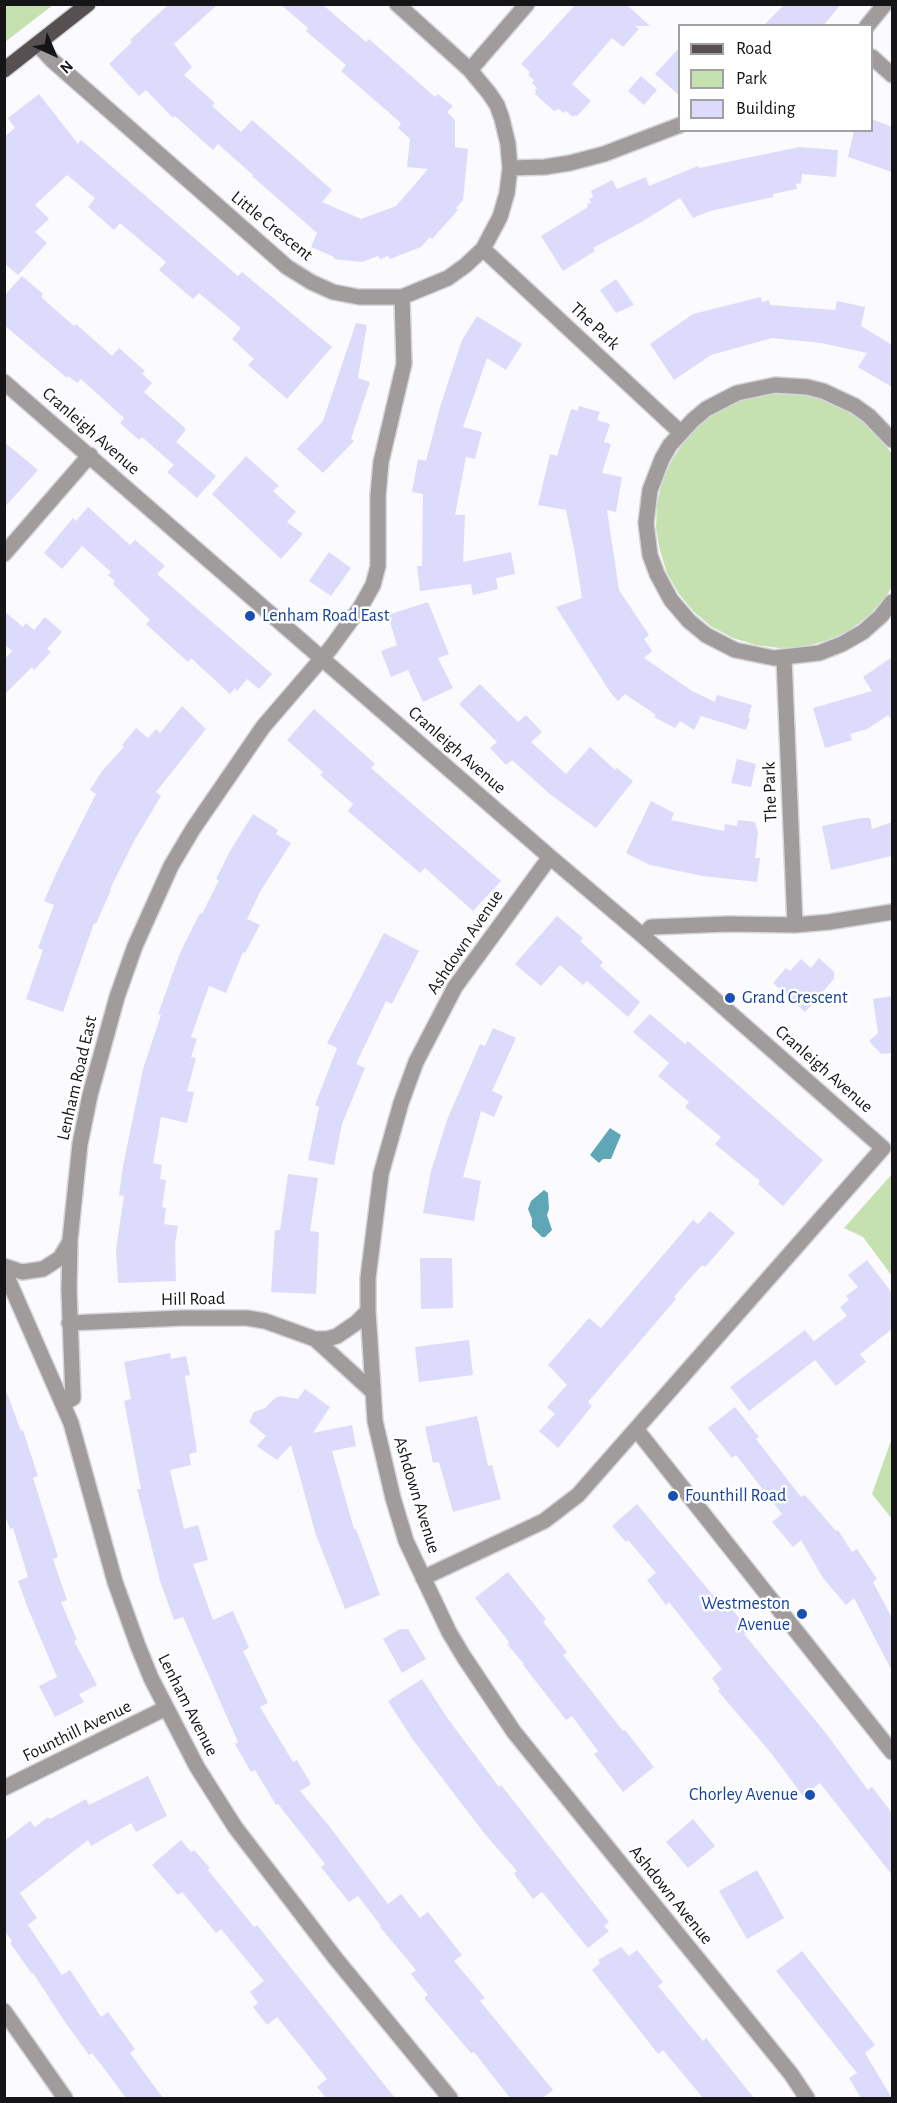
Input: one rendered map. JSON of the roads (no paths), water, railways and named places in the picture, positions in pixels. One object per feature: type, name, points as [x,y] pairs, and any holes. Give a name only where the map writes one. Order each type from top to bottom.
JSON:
[{"type":"main road","points":[[4,70],[88,4]]},
{"type":"street","name":"Little Crescent","points":[[38,45],[61,69],[287,267],[333,292],[359,297],[402,297],[448,278],[483,249],[500,217],[507,193],[510,168],[508,144],[496,105],[470,70],[397,4]]},
{"type":"street","points":[[470,70],[527,4]]},
{"type":"street","points":[[869,24],[885,4]]},
{"type":"street","points":[[873,58],[892,75]]},
{"type":"street","points":[[510,168],[545,167],[570,163],[604,154],[678,127]]},
{"type":"street","name":"The Park","points":[[483,249],[680,432]]},
{"type":"street","name":"Lenham Road East","points":[[63,1404],[73,1398],[69,1323],[70,1240],[80,1144],[90,1095],[117,997],[135,946],[171,866],[193,829],[263,727],[330,649],[360,608],[373,585],[378,566],[377,516],[381,462],[404,364],[402,297]]},
{"type":"street","name":"Cranleigh Avenue","points":[[4,382],[643,936],[883,1148],[636,1429]]},
{"type":"street","points":[[892,440],[870,416],[823,391],[789,385],[754,388],[737,393],[706,409],[680,432],[662,459],[650,490],[646,523],[647,539],[657,574],[681,613],[720,643],[751,654],[784,658],[819,653],[842,644],[871,626],[892,602]]},
{"type":"street","points":[[4,554],[90,455]]},
{"type":"street","name":"The Park","points":[[784,658],[795,925]]},
{"type":"street","name":"Ashdown Avenue","points":[[550,857],[455,987],[412,1072],[390,1138],[381,1174],[372,1244],[368,1311],[375,1421],[393,1498],[406,1541],[449,1632],[464,1657],[514,1732],[791,2074],[807,2098]]},
{"type":"street","points":[[643,936],[651,927],[728,924],[795,925],[892,912]]},
{"type":"street","points":[[4,1268],[22,1272],[43,1269],[60,1258],[70,1240]]},
{"type":"street","name":"Lenham Avenue","points":[[4,1268],[78,1444],[115,1582],[138,1646],[151,1678],[197,1767],[235,1827],[336,1959],[450,2098]]},
{"type":"street","points":[[315,1339],[337,1336],[356,1323],[368,1311]]},
{"type":"street","name":"Hill Road","points":[[69,1323],[172,1318],[248,1318],[281,1326],[315,1339],[372,1391]]},
{"type":"street","points":[[423,1578],[522,1532],[563,1508],[590,1482],[636,1429],[892,1752]]},
{"type":"street","name":"Founthill Avenue","points":[[4,1788],[166,1708]]},
{"type":"street","points":[[4,2011],[65,2098]]},
{"type":"water","points":[[610,1128],[621,1135],[611,1159],[603,1159],[599,1163],[590,1155]]},
{"type":"water","points":[[544,1190],[548,1193],[547,1215],[552,1230],[542,1237],[532,1227],[528,1209],[531,1201]]},
{"type":"place","name":"Lenham Road East","points":[[250,616]]},
{"type":"place","name":"Grand Crescent","points":[[730,998]]},
{"type":"place","name":"Founthill Road","points":[[673,1496]]},
{"type":"place","name":"Westmeston Avenue","points":[[802,1614]]},
{"type":"place","name":"Chorley Avenue","points":[[810,1795]]}]
